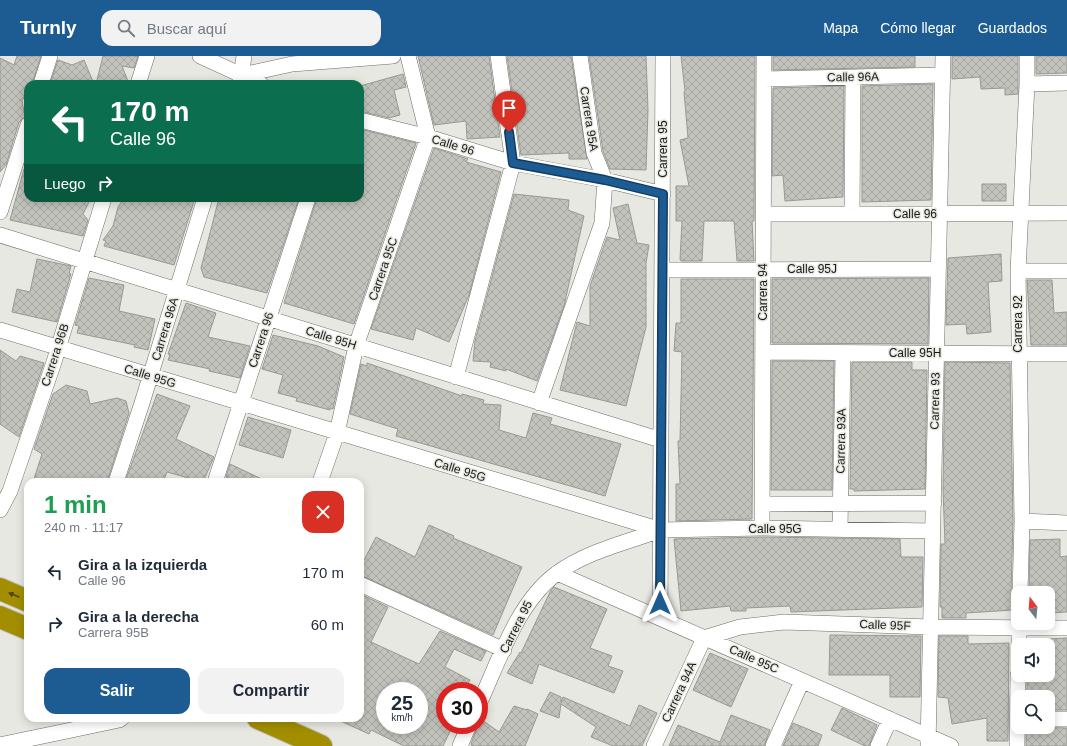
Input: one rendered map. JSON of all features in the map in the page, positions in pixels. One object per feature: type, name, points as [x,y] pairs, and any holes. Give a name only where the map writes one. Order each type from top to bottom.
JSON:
[{"type":"highway","points":[[0,589],[24,599]]},
{"type":"highway","points":[[0,617],[24,627]]},
{"type":"highway","points":[[267,722],[321,746]]},
{"type":"street","points":[[42,80],[50,56]]},
{"type":"street","points":[[139,80],[147,56]]},
{"type":"street","points":[[200,56],[241,80],[292,64],[393,56]]},
{"type":"street","points":[[241,80],[244,56]]},
{"type":"street","points":[[408,56],[428,137]]},
{"type":"street","points":[[456,377],[513,163],[498,56]]},
{"type":"street","name":"Carrera 95A","points":[[580,56],[594,153],[605,180]]},
{"type":"street","name":"Carrera 95","points":[[660,618],[663,56]]},
{"type":"street","name":"Carrera 94","points":[[762,528],[764,56]]},
{"type":"street","name":"Carrera 93","points":[[928,741],[943,56]]},
{"type":"street","name":"Carrera 92","points":[[1020,586],[1022,521],[1018,354],[1018,271],[1027,84],[1026,56]]},
{"type":"street","name":"Calle 96A","points":[[764,79],[942,76]]},
{"type":"street","points":[[852,214],[854,77]]},
{"type":"street","points":[[1027,84],[1067,83]]},
{"type":"street","name":"Calle 96","points":[[364,121],[428,137],[513,163],[605,180],[663,194]]},
{"type":"street","points":[[0,212],[24,137]]},
{"type":"street","name":"Carrera 95C","points":[[321,478],[337,433],[356,346],[428,137]]},
{"type":"street","points":[[540,403],[602,223],[605,180]]},
{"type":"street","name":"Carrera 96B","points":[[0,510],[10,491],[58,347],[103,202]]},
{"type":"street","name":"Carrera 96A","points":[[117,478],[151,376],[204,202]]},
{"type":"street","name":"Carrera 96","points":[[216,478],[307,202]]},
{"type":"street","name":"Calle 96","points":[[763,214],[1067,213]]},
{"type":"street","name":"Calle 95H","points":[[0,235],[661,440]]},
{"type":"street","name":"Calle 95J","points":[[662,270],[938,269]]},
{"type":"street","points":[[1018,271],[1067,271]]},
{"type":"street","name":"Calle 95G","points":[[0,330],[661,530],[762,528],[932,531]]},
{"type":"street","name":"Calle 95H","points":[[763,352],[1067,354]]},
{"type":"street","name":"Carrera 93A","points":[[840,529],[843,353]]},
{"type":"street","points":[[762,504],[934,503]]},
{"type":"street","points":[[1022,521],[1067,523]]},
{"type":"street","name":"Carrera 95","points":[[488,685],[516,624],[533,596],[556,573],[595,553],[661,530]]},
{"type":"street","name":"Calle 95C","points":[[556,573],[890,719],[928,741],[951,746]]},
{"type":"street","points":[[364,586],[504,650]]},
{"type":"street","name":"Calle 95F","points":[[704,638],[740,627],[784,622],[930,627],[1011,625]]},
{"type":"street","name":"Calle 95F","points":[[1055,627],[1067,628]]},
{"type":"street","name":"Carrera 94A","points":[[654,746],[704,638]]},
{"type":"street","points":[[773,746],[802,681]]},
{"type":"street","points":[[878,746],[890,719]]},
{"type":"street","points":[[1055,719],[1067,719]]},
{"type":"street","points":[[0,745],[110,722]]},
{"type":"street","points":[[460,746],[465,734]]},
{"type":"street","points":[[1017,734],[1017,746]]},
{"type":"building","points":[[17,56],[41,56],[33,80],[24,80],[24,97],[22,101],[24,118],[19,122],[6,165],[0,172],[0,58],[14,65]]},
{"type":"building","points":[[103,56],[138,56],[134,68],[122,66],[127,80],[97,80]]},
{"type":"building","points":[[418,56],[489,56],[500,137],[467,139],[466,121],[434,125]]},
{"type":"building","points":[[507,56],[571,56],[587,159],[569,159],[569,153],[521,155]]},
{"type":"building","points":[[589,56],[646,56],[648,110],[646,170],[610,169],[603,151]]},
{"type":"building","points":[[681,56],[755,56],[754,221],[752,221],[754,261],[737,261],[734,221],[704,221],[702,261],[681,261],[680,259],[682,221],[676,221],[676,186],[689,186],[680,140],[688,138]]},
{"type":"building","points":[[773,56],[915,56],[915,67],[773,70]]},
{"type":"building","points":[[952,56],[1018,56],[1018,94],[1005,95],[1005,88],[981,89],[980,77],[952,79]]},
{"type":"building","points":[[1036,56],[1067,56],[1067,73],[1036,74]]},
{"type":"building","points":[[58,60],[72,65],[84,60],[92,80],[51,80]]},
{"type":"building","points":[[403,74],[406,87],[394,90],[400,115],[389,118],[364,112],[364,85]]},
{"type":"building","points":[[933,84],[931,200],[862,202],[862,86]]},
{"type":"building","points":[[844,86],[843,197],[785,201],[783,175],[772,176],[773,88]]},
{"type":"building","points":[[364,130],[416,143],[354,324],[284,303],[316,202],[364,202]]},
{"type":"building","points":[[434,148],[468,159],[466,162],[501,172],[469,295],[449,342],[416,328],[413,340],[371,329]]},
{"type":"building","points":[[24,169],[24,202],[89,202],[83,214],[88,220],[83,236],[10,220]]},
{"type":"building","points":[[982,184],[1006,184],[1006,201],[982,201]]},
{"type":"building","points":[[514,194],[569,200],[568,210],[584,216],[564,306],[537,381],[506,369],[506,371],[490,367],[491,362],[473,361],[475,341]]},
{"type":"building","points":[[121,202],[194,202],[174,265],[104,246],[106,241],[103,240],[113,226],[118,207]]},
{"type":"building","points":[[218,202],[298,202],[267,293],[204,277],[201,268]]},
{"type":"building","points":[[628,204],[637,243],[649,245],[646,263],[646,327],[626,406],[560,390],[577,322],[590,326],[590,286],[607,237],[620,240],[613,208]]},
{"type":"building","points":[[1001,254],[1002,281],[988,282],[991,332],[967,334],[966,324],[946,325],[948,258]]},
{"type":"building","points":[[37,259],[71,266],[69,274],[71,274],[57,322],[12,312],[17,289],[30,292]]},
{"type":"building","points":[[89,278],[124,285],[119,311],[155,319],[148,350],[134,347],[135,345],[77,333],[79,326],[75,325]]},
{"type":"building","points":[[929,278],[928,344],[772,343],[772,279]]},
{"type":"building","points":[[681,279],[754,279],[752,519],[676,521],[676,484],[680,484],[678,441],[680,441],[682,352],[674,351],[676,323],[681,323]]},
{"type":"building","points":[[1027,280],[1052,280],[1054,313],[1067,312],[1067,345],[1031,345]]},
{"type":"building","points":[[186,303],[216,313],[208,337],[250,346],[240,378],[209,371],[210,369],[168,360],[170,355],[168,354]]},
{"type":"building","points":[[273,335],[318,346],[344,357],[333,409],[330,408],[330,410],[296,401],[297,398],[278,393],[283,375],[262,369]]},
{"type":"building","points":[[0,350],[16,361],[20,356],[44,363],[19,437],[0,424]]},
{"type":"building","points":[[772,361],[834,361],[832,490],[771,490]]},
{"type":"building","points":[[852,362],[912,362],[912,370],[927,370],[925,489],[854,491],[854,489],[850,489]]},
{"type":"building","points":[[945,362],[1010,363],[1013,521],[1011,610],[966,613],[966,618],[942,618],[942,607],[940,607],[941,544],[945,544],[943,488]]},
{"type":"building","points":[[367,363],[462,396],[462,394],[484,400],[483,404],[501,405],[499,430],[526,438],[533,413],[552,418],[550,424],[621,444],[605,496],[396,436],[398,429],[350,414],[361,364],[367,366]]},
{"type":"building","points":[[66,385],[87,391],[90,404],[117,398],[126,401],[129,413],[108,478],[34,478],[42,454],[34,449],[53,394]]},
{"type":"building","points":[[157,394],[190,406],[176,439],[214,457],[205,478],[189,478],[167,472],[165,478],[126,478]]},
{"type":"building","points":[[248,417],[291,430],[283,458],[239,445]]},
{"type":"building","points":[[230,464],[260,478],[228,478],[226,477]]},
{"type":"building","points":[[429,525],[454,536],[453,538],[522,567],[493,635],[364,577],[364,560],[376,537],[415,557]]},
{"type":"building","points":[[762,537],[900,539],[901,557],[923,557],[922,607],[791,612],[790,606],[746,608],[746,611],[731,611],[730,606],[681,611],[674,539]]},
{"type":"building","points":[[1060,539],[1060,557],[1067,556],[1067,612],[1055,613],[1055,586],[1029,586],[1030,540]]},
{"type":"building","points":[[554,587],[607,609],[590,648],[612,656],[608,666],[623,671],[614,693],[539,664],[532,684],[507,673],[520,652],[521,653],[551,590]]},
{"type":"building","points":[[364,596],[388,607],[371,642],[419,664],[440,631],[486,651],[481,661],[454,649],[445,667],[470,680],[469,682],[436,682],[436,734],[449,734],[443,746],[404,746],[379,734],[428,734],[428,682],[376,682],[376,732],[371,730],[369,734],[343,722],[364,722]]},
{"type":"building","points":[[830,635],[921,636],[920,697],[890,697],[890,675],[829,675]]},
{"type":"building","points":[[939,636],[968,636],[968,644],[1009,643],[1008,741],[987,741],[987,718],[952,724],[948,698],[938,697]]},
{"type":"building","points":[[1067,638],[1067,710],[1055,710],[1055,690],[1027,690],[1027,682],[1055,682],[1055,639]]},
{"type":"building","points":[[710,653],[748,669],[731,707],[693,690]]},
{"type":"building","points":[[550,692],[561,697],[561,702],[563,697],[630,726],[639,705],[657,713],[642,746],[613,746],[591,737],[596,727],[561,704],[559,718],[540,711]]},
{"type":"building","points":[[514,706],[527,709],[538,714],[525,746],[472,746],[471,744],[475,734],[488,734],[488,724],[499,732]]},
{"type":"building","points":[[842,708],[877,725],[869,746],[865,746],[831,730]]},
{"type":"building","points":[[731,715],[770,730],[764,746],[669,746],[678,725],[720,742]]},
{"type":"building","points":[[793,723],[822,735],[818,746],[783,746]]},
{"type":"building","points":[[1055,728],[1067,728],[1067,746],[1026,746],[1026,734],[1055,734]]},
{"type":"route","points":[[509,132],[513,163],[605,180],[663,194],[660,603]]}]
